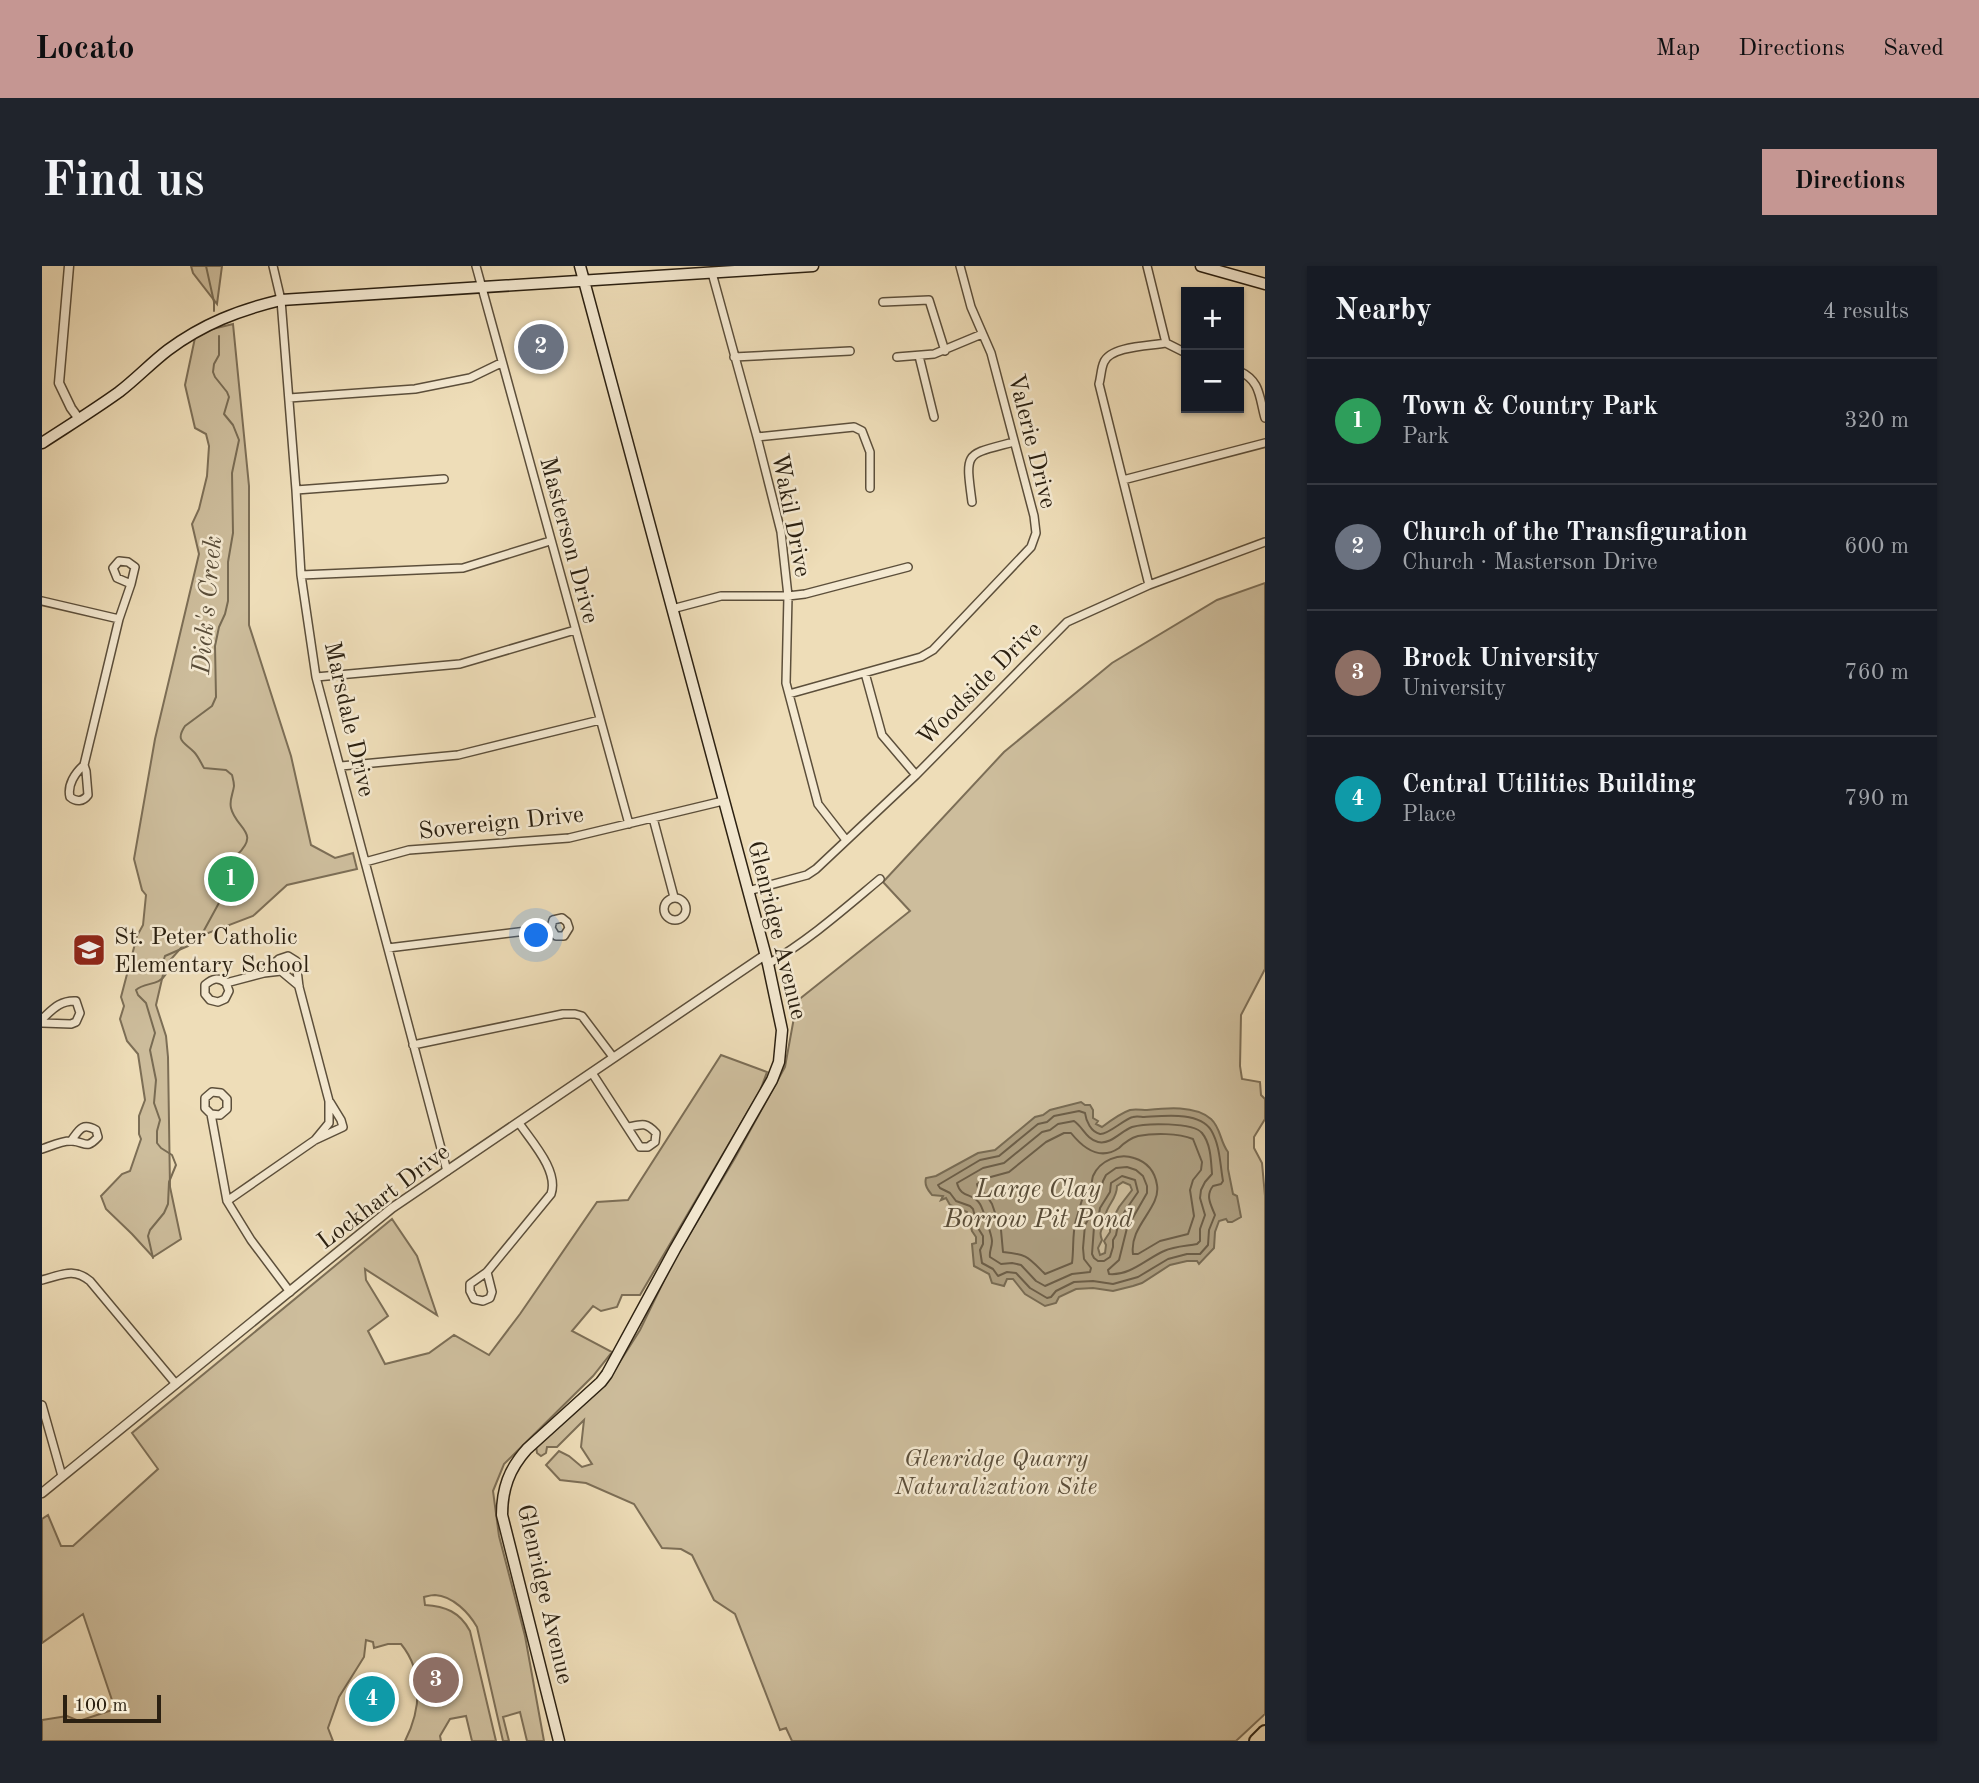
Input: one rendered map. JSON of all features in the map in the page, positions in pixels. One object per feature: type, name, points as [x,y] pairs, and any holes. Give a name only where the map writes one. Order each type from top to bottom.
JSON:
[{"type":"highway","points":[[1256,1741],[1265,1732]]},
{"type":"main road","name":"Glenridge Avenue","points":[[559,1741],[502,1515],[508,1476],[516,1461],[607,1374],[674,1249],[772,1080],[779,1062],[782,1030],[748,891],[580,266]]},
{"type":"main road","points":[[42,443],[119,391],[192,333],[241,310],[281,300],[584,281],[669,271],[712,273],[813,266]]},
{"type":"main road","points":[[1201,266],[1265,284]]},
{"type":"street","points":[[69,266],[58,383],[79,419]]},
{"type":"street","name":"Marsdale Drive","points":[[273,266],[281,300],[301,575],[316,677],[447,1171]]},
{"type":"street","name":"Masterson Drive","points":[[476,266],[629,824]]},
{"type":"street","name":"Valerie Drive","points":[[789,694],[921,657],[933,650],[1031,547],[1036,533],[1034,516],[991,353],[971,307],[960,266]]},
{"type":"street","points":[[1147,266],[1166,343]]},
{"type":"street","name":"Wakil Drive","points":[[712,273],[781,532],[788,596],[786,683],[818,804],[846,840]]},
{"type":"street","points":[[883,302],[929,300],[944,351]]},
{"type":"street","points":[[897,358],[944,351],[982,334]]},
{"type":"street","points":[[1149,585],[1099,384],[1104,362],[1108,355],[1117,350],[1166,343],[1181,350]]},
{"type":"street","points":[[734,356],[850,352]]},
{"type":"street","points":[[919,356],[934,417]]},
{"type":"street","points":[[289,398],[415,389],[470,378],[501,363]]},
{"type":"street","points":[[1244,373],[1250,376],[1256,386],[1265,418]]},
{"type":"street","points":[[757,437],[854,427],[862,431],[870,452],[870,488]]},
{"type":"street","points":[[972,502],[969,459],[977,452],[1014,442]]},
{"type":"street","points":[[1124,480],[1265,443]]},
{"type":"street","points":[[296,490],[444,479]]},
{"type":"street","points":[[301,575],[464,568],[550,541]]},
{"type":"street","name":"Woodside Drive","points":[[748,891],[807,875],[816,869],[916,775],[1067,622],[1149,585],[1265,542]]},
{"type":"street","points":[[672,609],[721,596],[805,594],[908,567]]},
{"type":"street","points":[[84,765],[119,619],[131,584]]},
{"type":"street","points":[[42,601],[119,619]]},
{"type":"street","points":[[316,677],[460,664],[575,630]]},
{"type":"street","points":[[865,673],[882,735],[916,775]]},
{"type":"street","points":[[341,766],[458,755],[600,720]]},
{"type":"street","name":"Sovereign Drive","points":[[365,862],[409,850],[569,838],[723,801]]},
{"type":"street","points":[[653,818],[674,897]]},
{"type":"street","points":[[766,960],[785,954],[880,879]]},
{"type":"street","points":[[388,948],[551,928]]},
{"type":"street","points":[[264,973],[279,959],[288,956],[296,961],[299,987],[329,1101],[329,1124],[315,1140]]},
{"type":"street","name":"Lockhart Drive","points":[[42,1493],[392,1208],[613,1057],[766,960]]},
{"type":"street","points":[[226,983],[281,971],[299,987]]},
{"type":"street","points":[[69,1000],[76,1001],[80,1013],[76,1022],[71,1024],[42,1021],[58,1004],[69,1000]]},
{"type":"street","points":[[413,1045],[563,1014],[575,1014],[582,1016],[613,1057]]},
{"type":"street","points":[[592,1073],[629,1127]]},
{"type":"street","points":[[227,1201],[315,1140],[343,1127],[329,1101]]},
{"type":"street","points":[[211,1114],[227,1201],[251,1240],[290,1292]]},
{"type":"street","points":[[487,1272],[551,1194],[554,1185],[551,1172],[519,1123]]},
{"type":"street","points":[[42,1149],[71,1140]]},
{"type":"street","points":[[42,1280],[74,1272],[82,1274],[176,1384]]},
{"type":"street","points":[[42,1405],[62,1476]]},
{"type":"green space","points":[[191,266],[222,266],[217,304],[193,273]]},
{"type":"green space","points":[[233,324],[249,486],[249,625],[291,756],[311,845],[335,858],[353,853],[357,869],[287,885],[253,916],[187,941],[165,966],[156,1005],[166,1036],[170,1187],[181,1239],[153,1257],[106,1209],[101,1196],[122,1174],[130,1171],[141,1139],[139,1116],[145,1100],[138,1054],[127,1041],[120,1019],[124,1006],[121,997],[137,936],[143,925],[146,895],[142,890],[134,859],[155,739],[199,554],[192,524],[199,509],[207,476],[209,446],[206,434],[195,428],[185,385],[196,333]]},
{"type":"green space","name":"Glenridge Quarry Naturalization Site","points":[[1265,583],[1265,969],[1241,1015],[1240,1066],[1242,1079],[1260,1082],[1261,1095],[1265,1099],[1265,1119],[1254,1137],[1254,1148],[1262,1163],[1265,1196],[1265,1714],[1236,1741],[792,1741],[786,1728],[780,1730],[735,1614],[714,1600],[692,1555],[681,1549],[662,1548],[634,1504],[586,1483],[560,1480],[546,1465],[559,1451],[582,1467],[592,1464],[581,1447],[584,1420],[557,1447],[547,1447],[546,1453],[541,1456],[537,1453],[536,1446],[605,1385],[640,1330],[674,1260],[785,1067],[797,1001],[910,911],[883,882],[1004,752],[1112,663],[1217,600]]},
{"type":"green space","points":[[721,1055],[767,1072],[760,1091],[640,1295],[622,1295],[617,1307],[601,1311],[593,1306],[572,1331],[612,1352],[593,1376],[504,1464],[493,1491],[499,1536],[525,1636],[544,1741],[527,1741],[520,1712],[503,1717],[509,1741],[503,1741],[477,1627],[460,1606],[448,1598],[435,1595],[424,1597],[425,1605],[451,1611],[462,1619],[470,1631],[496,1741],[472,1741],[466,1716],[450,1719],[440,1736],[441,1741],[405,1741],[417,1704],[414,1667],[401,1644],[374,1648],[373,1642],[366,1640],[364,1657],[339,1697],[328,1728],[333,1741],[42,1741],[42,1720],[67,1716],[79,1721],[115,1709],[83,1614],[42,1643],[42,1519],[48,1515],[61,1546],[73,1546],[158,1469],[132,1433],[392,1219],[417,1256],[437,1315],[365,1269],[366,1280],[388,1316],[368,1331],[385,1364],[429,1353],[454,1335],[489,1355],[597,1202],[628,1200]]},
{"type":"water","name":"Large Clay Borrow Pit Pond","points":[[1081,1102],[1090,1105],[1093,1118],[1098,1121],[1096,1124],[1102,1127],[1132,1110],[1180,1108],[1197,1111],[1211,1119],[1228,1152],[1233,1194],[1237,1196],[1241,1217],[1232,1222],[1226,1219],[1219,1221],[1214,1248],[1199,1264],[1197,1261],[1187,1261],[1170,1265],[1133,1286],[1113,1291],[1076,1289],[1059,1297],[1056,1303],[1045,1306],[1025,1294],[1013,1279],[1007,1279],[1004,1286],[992,1283],[989,1274],[974,1266],[972,1244],[976,1243],[976,1237],[967,1212],[950,1205],[946,1198],[941,1200],[943,1196],[932,1195],[926,1185],[926,1178],[936,1176],[978,1153],[995,1150],[1035,1117]],"holes":[[[1123,1182],[1130,1185],[1132,1190],[1110,1224],[1110,1232],[1104,1241],[1105,1253],[1100,1255],[1098,1248],[1107,1209],[1116,1194],[1117,1186]]]},
{"type":"waterway","points":[[206,266],[214,311]]},
{"type":"waterway","name":"Dick's Creek","points":[[153,1258],[148,1236],[168,1204],[169,1182],[176,1165],[172,1155],[157,1143],[160,1120],[154,1103],[156,1080],[150,1050],[155,1033],[146,1003],[136,990],[163,978],[166,974],[162,965],[165,956],[188,946],[202,934],[220,901],[247,873],[247,868],[237,859],[247,836],[231,808],[234,786],[232,775],[226,770],[204,768],[181,738],[185,726],[212,706],[216,697],[215,646],[228,601],[228,562],[233,533],[232,473],[239,440],[233,425],[224,414],[229,397],[213,372],[219,355],[219,336]]},
{"type":"place","name":"Church of the Transfiguration","points":[[541,347]]},
{"type":"place","name":"Town & Country Park","points":[[231,879]]},
{"type":"place","name":"St. Peter Catholic Elementary School","points":[[89,950]]},
{"type":"place","name":"Brock University","points":[[436,1680]]},
{"type":"place","name":"Central Utilities Building","points":[[372,1699]]}]
